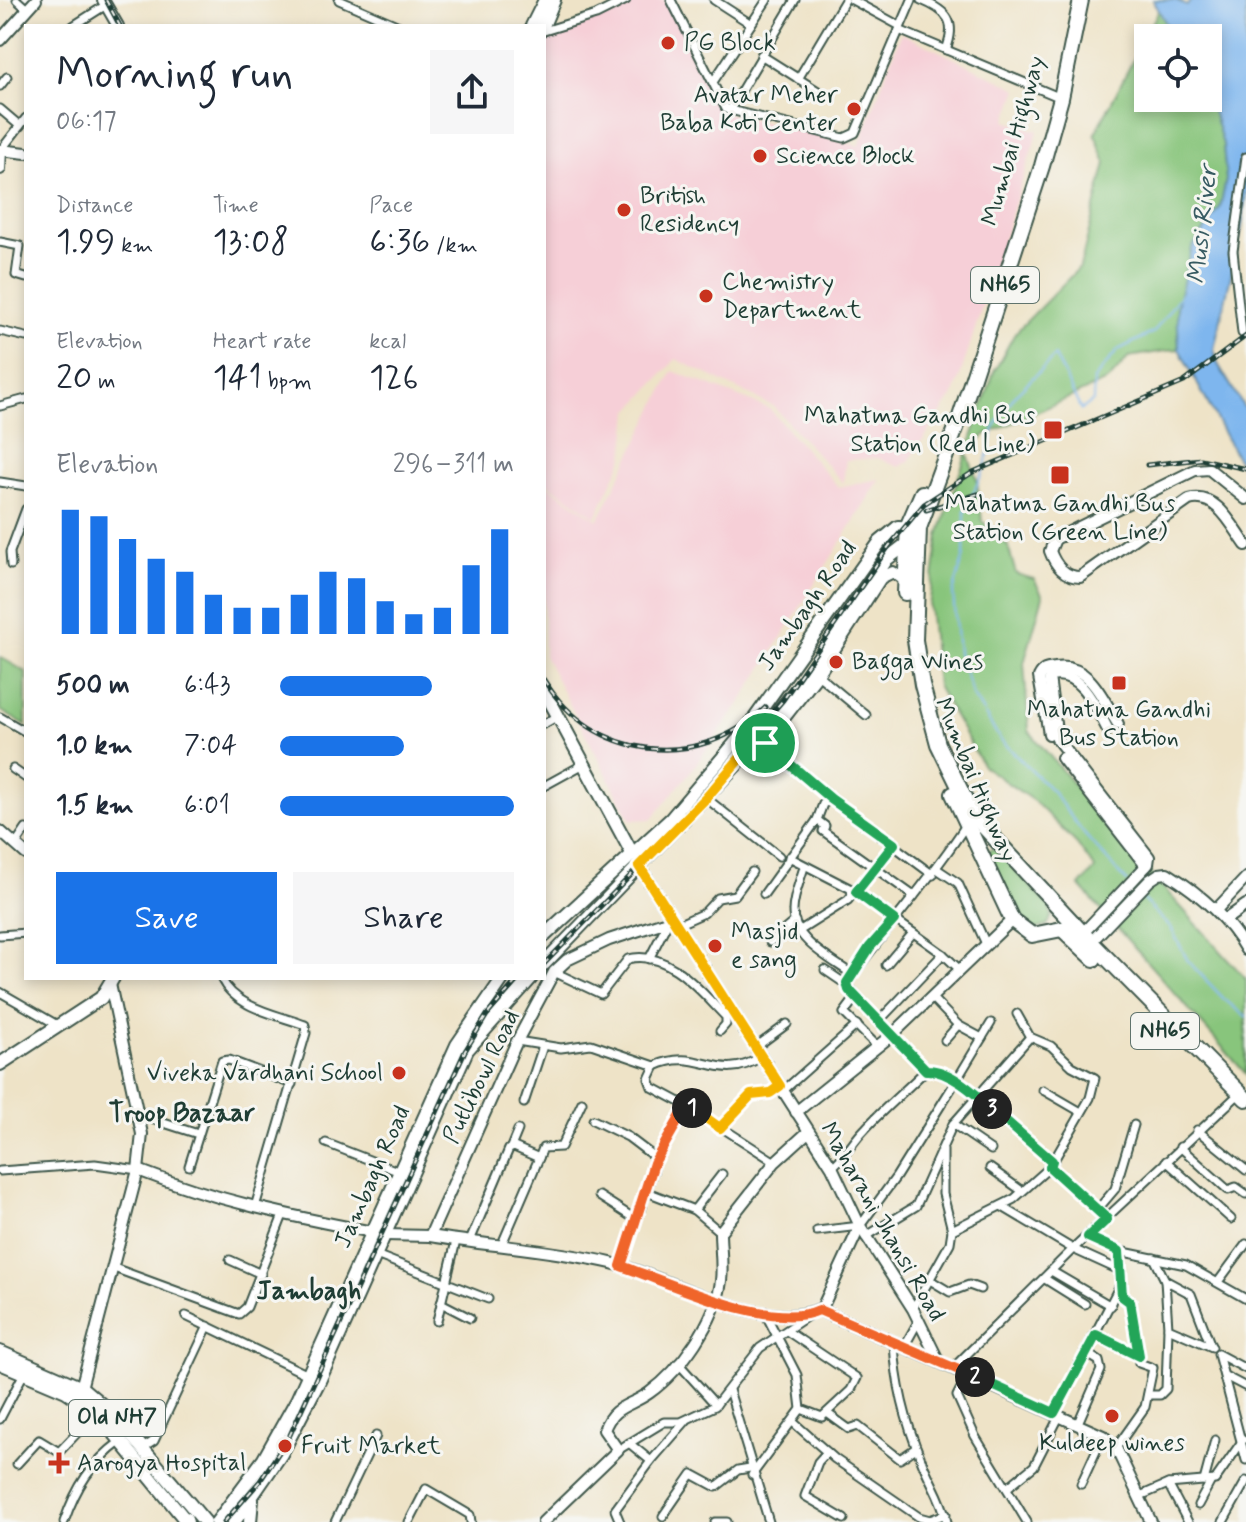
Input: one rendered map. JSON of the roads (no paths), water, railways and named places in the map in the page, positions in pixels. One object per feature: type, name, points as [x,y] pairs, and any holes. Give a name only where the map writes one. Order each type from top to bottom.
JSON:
[{"type":"highway","name":"Mumbai Highway","points":[[1057,97],[1072,0]]},
{"type":"highway","name":"Mumbai Highway","points":[[1081,0],[1057,97],[913,533],[905,581],[908,654],[913,688],[936,759],[972,819],[1064,911],[1092,932],[1240,1097],[1246,1111]]},
{"type":"highway","name":"Mumbai Highway","points":[[913,533],[913,613],[922,685],[938,744],[972,819],[980,856],[1012,920]]},
{"type":"highway","points":[[1012,920],[1032,935],[1062,929],[1064,911]]},
{"type":"highway","name":"Mumbai Highway","points":[[1062,929],[1240,1097]]},
{"type":"main road","points":[[533,24],[545,0]]},
{"type":"main road","points":[[545,24],[554,0]]},
{"type":"main road","name":"Jambagh Road","points":[[636,860],[748,728],[880,542],[893,529],[913,533]]},
{"type":"main road","name":"Jambagh Road","points":[[546,934],[706,798],[761,740],[887,559],[913,533]]},
{"type":"main road","points":[[546,694],[636,860],[547,967]]},
{"type":"main road","points":[[561,921],[573,919],[583,923]]},
{"type":"main road","name":"Jambagh Road","points":[[217,1522],[252,1490],[379,1233],[400,1172],[472,1031],[502,980]]},
{"type":"main road","points":[[234,1522],[295,1428],[376,1255],[379,1233],[452,1082],[472,1031],[529,980]]},
{"type":"main road","points":[[0,1064],[101,998],[111,981]]},
{"type":"main road","name":"Old NH7","points":[[0,1352],[80,1393],[115,1416],[205,1522]]},
{"type":"main road","name":"Old NH7","points":[[0,1363],[80,1393],[123,1440],[186,1521]]},
{"type":"main road","points":[[250,1522],[252,1490]]},
{"type":"street","points":[[17,0],[27,9]]},
{"type":"street","points":[[0,40],[22,23],[27,9],[36,0]]},
{"type":"street","points":[[339,0],[394,24]]},
{"type":"street","points":[[546,28],[596,15],[626,0]]},
{"type":"street","points":[[671,0],[729,111],[851,138],[912,0]]},
{"type":"street","points":[[714,0],[751,24]]},
{"type":"street","points":[[713,82],[767,0]]},
{"type":"street","points":[[729,111],[795,0]]},
{"type":"street","points":[[798,79],[845,0]]},
{"type":"street","points":[[852,0],[946,50],[1057,97]]},
{"type":"street","points":[[921,0],[936,3],[950,19],[952,35],[946,50]]},
{"type":"street","points":[[76,24],[104,3],[117,24]]},
{"type":"street","points":[[761,55],[821,93]]},
{"type":"street","points":[[0,86],[7,77]]},
{"type":"street","points":[[0,109],[20,126]]},
{"type":"street","points":[[0,169],[1,150],[24,121]]},
{"type":"street","points":[[1,150],[24,153]]},
{"type":"street","points":[[1242,333],[1233,251],[1246,157]]},
{"type":"street","points":[[0,242],[20,246],[16,275],[24,277]]},
{"type":"street","points":[[0,331],[24,337]]},
{"type":"street","points":[[0,406],[24,400]]},
{"type":"street","points":[[1246,499],[1209,469],[1195,470],[1055,539],[1050,551],[1054,562],[1066,573],[1080,577],[1189,500],[1198,498],[1216,505],[1246,545]]},
{"type":"street","points":[[0,482],[24,486]]},
{"type":"street","points":[[11,565],[10,552],[24,514]]},
{"type":"street","points":[[905,581],[893,572],[881,578],[818,675],[761,740],[831,799],[935,872],[958,883],[986,944]]},
{"type":"street","points":[[1118,724],[1085,674],[1067,666],[1040,673],[1042,710],[1052,741],[1143,870]]},
{"type":"street","points":[[1092,932],[1143,870],[1149,857],[1057,739],[1049,677],[1064,674],[1075,679],[1108,730]]},
{"type":"street","points":[[818,675],[866,715]]},
{"type":"street","points":[[546,723],[558,716]]},
{"type":"street","points":[[0,717],[24,731]]},
{"type":"street","points":[[546,785],[585,763]]},
{"type":"street","points":[[13,769],[24,777]]},
{"type":"street","points":[[706,798],[779,856]]},
{"type":"street","points":[[764,894],[817,820],[823,804],[831,799]]},
{"type":"street","points":[[847,985],[870,947],[935,872],[972,819]]},
{"type":"street","points":[[817,820],[825,826],[823,831],[914,896]]},
{"type":"street","points":[[0,831],[24,852]]},
{"type":"street","points":[[16,845],[24,832]]},
{"type":"street","points":[[16,845],[24,838]]},
{"type":"street","points":[[799,931],[829,915],[856,892],[894,844]]},
{"type":"street","points":[[789,857],[804,867],[837,879],[943,954],[959,969]]},
{"type":"street","name":"Maharani Jhansi Road","points":[[636,860],[832,1167],[863,1232],[913,1309],[939,1362],[1103,1436],[1116,1448],[1151,1522]]},
{"type":"street","points":[[804,867],[792,912],[799,931],[853,975]]},
{"type":"street","points":[[649,959],[673,921],[704,913],[718,898],[735,895],[752,872]]},
{"type":"street","points":[[1092,932],[1150,880],[1167,873],[1216,910],[1246,950]]},
{"type":"street","points":[[1216,910],[1246,878]]},
{"type":"street","points":[[1225,920],[1246,905]]},
{"type":"street","points":[[796,1112],[893,1034],[1012,920]]},
{"type":"street","name":"Putlibowl Road","points":[[547,967],[673,921]]},
{"type":"street","points":[[770,942],[795,921]]},
{"type":"street","points":[[0,935],[24,933]]},
{"type":"street","points":[[886,965],[913,933]]},
{"type":"street","points":[[880,1020],[943,954]]},
{"type":"street","points":[[547,967],[601,994],[628,959],[649,959],[688,976],[707,1001],[726,1017],[726,1024],[720,1031]]},
{"type":"street","points":[[825,970],[847,985],[926,1070],[936,1071],[976,1094],[1107,1219]]},
{"type":"street","points":[[222,980],[228,993],[305,1025],[306,1033],[292,1084],[255,1207]]},
{"type":"street","name":"Putlibowl Road","points":[[430,1236],[542,980]]},
{"type":"street","points":[[80,1393],[138,1170],[142,1134],[111,981]]},
{"type":"street","points":[[0,992],[59,1026]]},
{"type":"street","points":[[856,997],[844,1011],[878,1047]]},
{"type":"street","points":[[931,997],[958,1025],[982,1038]]},
{"type":"street","points":[[952,1230],[1001,1206],[1051,1164],[1090,1098],[1095,1078],[1072,1066],[1051,1046],[1030,1037],[1017,1014]]},
{"type":"street","points":[[543,1522],[618,1450],[664,1422],[688,1419],[716,1405],[745,1364],[775,1338],[816,1311],[991,1023]]},
{"type":"street","points":[[517,1041],[543,1046],[591,1044],[655,1066],[675,1057],[703,1062],[711,1067],[738,1069],[787,1024]]},
{"type":"street","points":[[720,1128],[751,1095],[781,1089],[857,1025]]},
{"type":"street","points":[[945,1040],[958,1025]]},
{"type":"street","points":[[817,1231],[863,1232],[911,1211],[921,1198],[953,1124],[976,1094],[1030,1037]]},
{"type":"street","points":[[524,1103],[543,1046]]},
{"type":"street","points":[[189,1166],[222,1061],[229,1060],[292,1084]]},
{"type":"street","points":[[655,1066],[650,1085],[775,1162]]},
{"type":"street","points":[[832,1167],[848,1154],[851,1144],[866,1127],[926,1070]]},
{"type":"street","points":[[1043,1090],[1081,1112]]},
{"type":"street","points":[[953,1368],[1197,1130],[1240,1097]]},
{"type":"street","points":[[502,1244],[543,1148],[561,1147],[582,1102]]},
{"type":"street","points":[[621,1266],[654,1163],[687,1105]]},
{"type":"street","points":[[139,1115],[198,1134]]},
{"type":"street","points":[[593,1120],[648,1151],[654,1163]]},
{"type":"street","points":[[953,1124],[991,1150]]},
{"type":"street","points":[[1098,1209],[1115,1189],[1134,1125]]},
{"type":"street","points":[[470,1241],[518,1130]]},
{"type":"street","points":[[1197,1130],[1246,1170]]},
{"type":"street","points":[[618,1450],[604,1430],[609,1416],[618,1407],[649,1392],[678,1363],[703,1327],[716,1299],[721,1280],[720,1232],[775,1162],[808,1132]]},
{"type":"street","points":[[326,1143],[400,1172]]},
{"type":"street","points":[[511,1147],[539,1158]]},
{"type":"street","points":[[913,1309],[950,1243],[952,1230],[943,1194],[943,1147]]},
{"type":"street","points":[[1180,1147],[1228,1190],[1236,1187],[1246,1194]]},
{"type":"street","points":[[1166,1161],[1231,1219]]},
{"type":"street","points":[[0,1171],[95,1164],[138,1170],[185,1189],[283,1215],[379,1233],[502,1244],[621,1266],[765,1313],[816,1311],[939,1362]]},
{"type":"street","points":[[990,1168],[1022,1191]]},
{"type":"street","points":[[694,1210],[722,1174]]},
{"type":"street","points":[[647,1192],[694,1210],[720,1232]]},
{"type":"street","points":[[599,1196],[635,1219]]},
{"type":"street","points":[[1001,1206],[1073,1249],[1119,1270]]},
{"type":"street","points":[[114,1268],[239,1314],[247,1307],[283,1215]]},
{"type":"street","points":[[1088,1237],[1119,1251],[1186,1265],[1246,1299]]},
{"type":"street","points":[[437,1321],[456,1241]]},
{"type":"street","points":[[1218,1282],[1246,1244]]},
{"type":"street","points":[[1116,1448],[1135,1425],[1148,1395],[1153,1368],[1139,1363],[1130,1302],[1122,1296],[1119,1251]]},
{"type":"street","points":[[376,1255],[488,1299]]},
{"type":"street","points":[[1148,1395],[1160,1395],[1166,1389],[1168,1328],[1165,1280],[1154,1258]]},
{"type":"street","points":[[230,1260],[261,1274]]},
{"type":"street","points":[[1053,1272],[1111,1306]]},
{"type":"street","points":[[1045,1279],[1085,1304]]},
{"type":"street","points":[[930,1280],[950,1292],[969,1285],[980,1289]]},
{"type":"street","points":[[1165,1280],[1191,1294],[1212,1347],[1218,1354],[1246,1369]]},
{"type":"street","points":[[1007,1488],[1034,1466],[1121,1284]]},
{"type":"street","points":[[441,1303],[470,1318]]},
{"type":"street","points":[[751,1472],[794,1423],[801,1409],[797,1375],[775,1338],[765,1313]]},
{"type":"street","points":[[186,1316],[308,1375]]},
{"type":"street","points":[[794,1423],[827,1452],[919,1517],[930,1520],[946,1518],[943,1501],[916,1448],[901,1401],[899,1345],[919,1320]]},
{"type":"street","points":[[143,1448],[154,1441],[208,1326]]},
{"type":"street","points":[[1168,1328],[1212,1347]]},
{"type":"street","points":[[787,1331],[857,1378],[827,1413],[817,1418],[801,1409]]},
{"type":"street","points":[[1096,1335],[1139,1356]]},
{"type":"street","points":[[1078,1423],[1101,1370],[1099,1361],[1086,1353]]},
{"type":"street","points":[[1218,1354],[1245,1437],[1246,1460]]},
{"type":"street","points":[[678,1363],[716,1405]]},
{"type":"street","points":[[0,1419],[24,1373]]},
{"type":"street","points":[[968,1374],[957,1396],[1027,1522]]},
{"type":"street","points":[[1225,1376],[1246,1387]]},
{"type":"street","points":[[728,1388],[751,1472],[769,1522]]},
{"type":"street","points":[[17,1464],[39,1440],[59,1452],[97,1412]]},
{"type":"street","points":[[827,1413],[849,1429],[858,1426],[900,1459],[916,1448]]},
{"type":"street","points":[[620,1522],[615,1510],[651,1461],[688,1419]]},
{"type":"street","points":[[335,1522],[376,1436]]},
{"type":"street","points":[[1081,1484],[1103,1436]]},
{"type":"street","points":[[1140,1496],[1168,1484],[1208,1481],[1222,1472],[1245,1437]]},
{"type":"street","points":[[64,1522],[74,1491],[98,1459],[123,1440]]},
{"type":"street","points":[[1198,1505],[1208,1481],[1215,1440]]},
{"type":"street","points":[[629,1443],[651,1461]]},
{"type":"street","points":[[827,1452],[818,1462],[805,1496],[844,1519]]},
{"type":"street","points":[[663,1516],[693,1473],[716,1487],[738,1470],[751,1472]]},
{"type":"street","points":[[1223,1522],[1246,1481]]},
{"type":"street","points":[[1168,1484],[1188,1522]]},
{"type":"street","points":[[409,1522],[426,1489],[470,1515],[471,1522]]},
{"type":"street","points":[[715,1522],[727,1522]]},
{"type":"water","points":[[1153,0],[1176,0],[1187,5],[1191,0],[1246,0],[1246,190],[1242,228],[1214,349],[1218,364],[1246,411],[1246,475],[1179,349],[1177,306],[1192,248],[1220,208],[1226,180],[1223,144],[1213,112],[1222,112],[1222,24],[1166,24]]},
{"type":"waterway","name":"Musi River","points":[[1127,882],[1084,834],[1052,791],[1000,739],[973,696],[958,653],[953,593],[964,555],[965,511],[985,467],[994,428],[1015,395],[1055,356],[1081,410],[1093,401],[1094,379],[1118,350],[1154,332],[1181,294]]},
{"type":"waterway","points":[[1139,896],[1171,928],[1188,961],[1246,1017]]},
{"type":"railway","points":[[106,0],[119,24]]},
{"type":"railway","points":[[546,962],[641,865],[783,700],[889,546],[924,504],[973,472],[1184,382],[1246,336]]},
{"type":"railway","points":[[1147,465],[1201,459],[1246,469]]},
{"type":"railway","points":[[926,510],[978,494]]},
{"type":"railway","points":[[546,683],[565,707],[590,727],[618,741],[648,748],[679,749],[710,742],[739,728],[766,707]]},
{"type":"railway","points":[[224,1522],[260,1481],[289,1437],[465,1051],[487,1015],[517,980]]},
{"type":"place","name":"PG Block","points":[[668,43]]},
{"type":"place","name":"Avatar Meher Baba Koti Center","points":[[854,109]]},
{"type":"place","name":"Science Block","points":[[760,156]]},
{"type":"place","name":"British Residency","points":[[624,210]]},
{"type":"place","name":"Chemistry Department","points":[[706,296]]},
{"type":"place","name":"Mahatma Gandhi Bus Station (Red Line)","points":[[1053,430]]},
{"type":"place","name":"Mahatma Gandhi Bus Station (Green Line)","points":[[1060,475]]},
{"type":"place","name":"Bagga Wines","points":[[836,662]]},
{"type":"place","name":"Mahatma Gandhi Bus Station","points":[[1119,683]]},
{"type":"place","name":"Masjid e sang","points":[[715,946]]},
{"type":"place","name":"Viveka Vardhani School","points":[[399,1073]]},
{"type":"place","name":"Kuldeep wines","points":[[1112,1416]]},
{"type":"place","name":"Fruit Market","points":[[285,1446]]},
{"type":"place","name":"Aarogya Hospital","points":[[59,1463]]},
{"type":"district","name":"Troop Bazaar","points":[[182,1114]]},
{"type":"district","name":"Jambagh","points":[[309,1292]]}]
